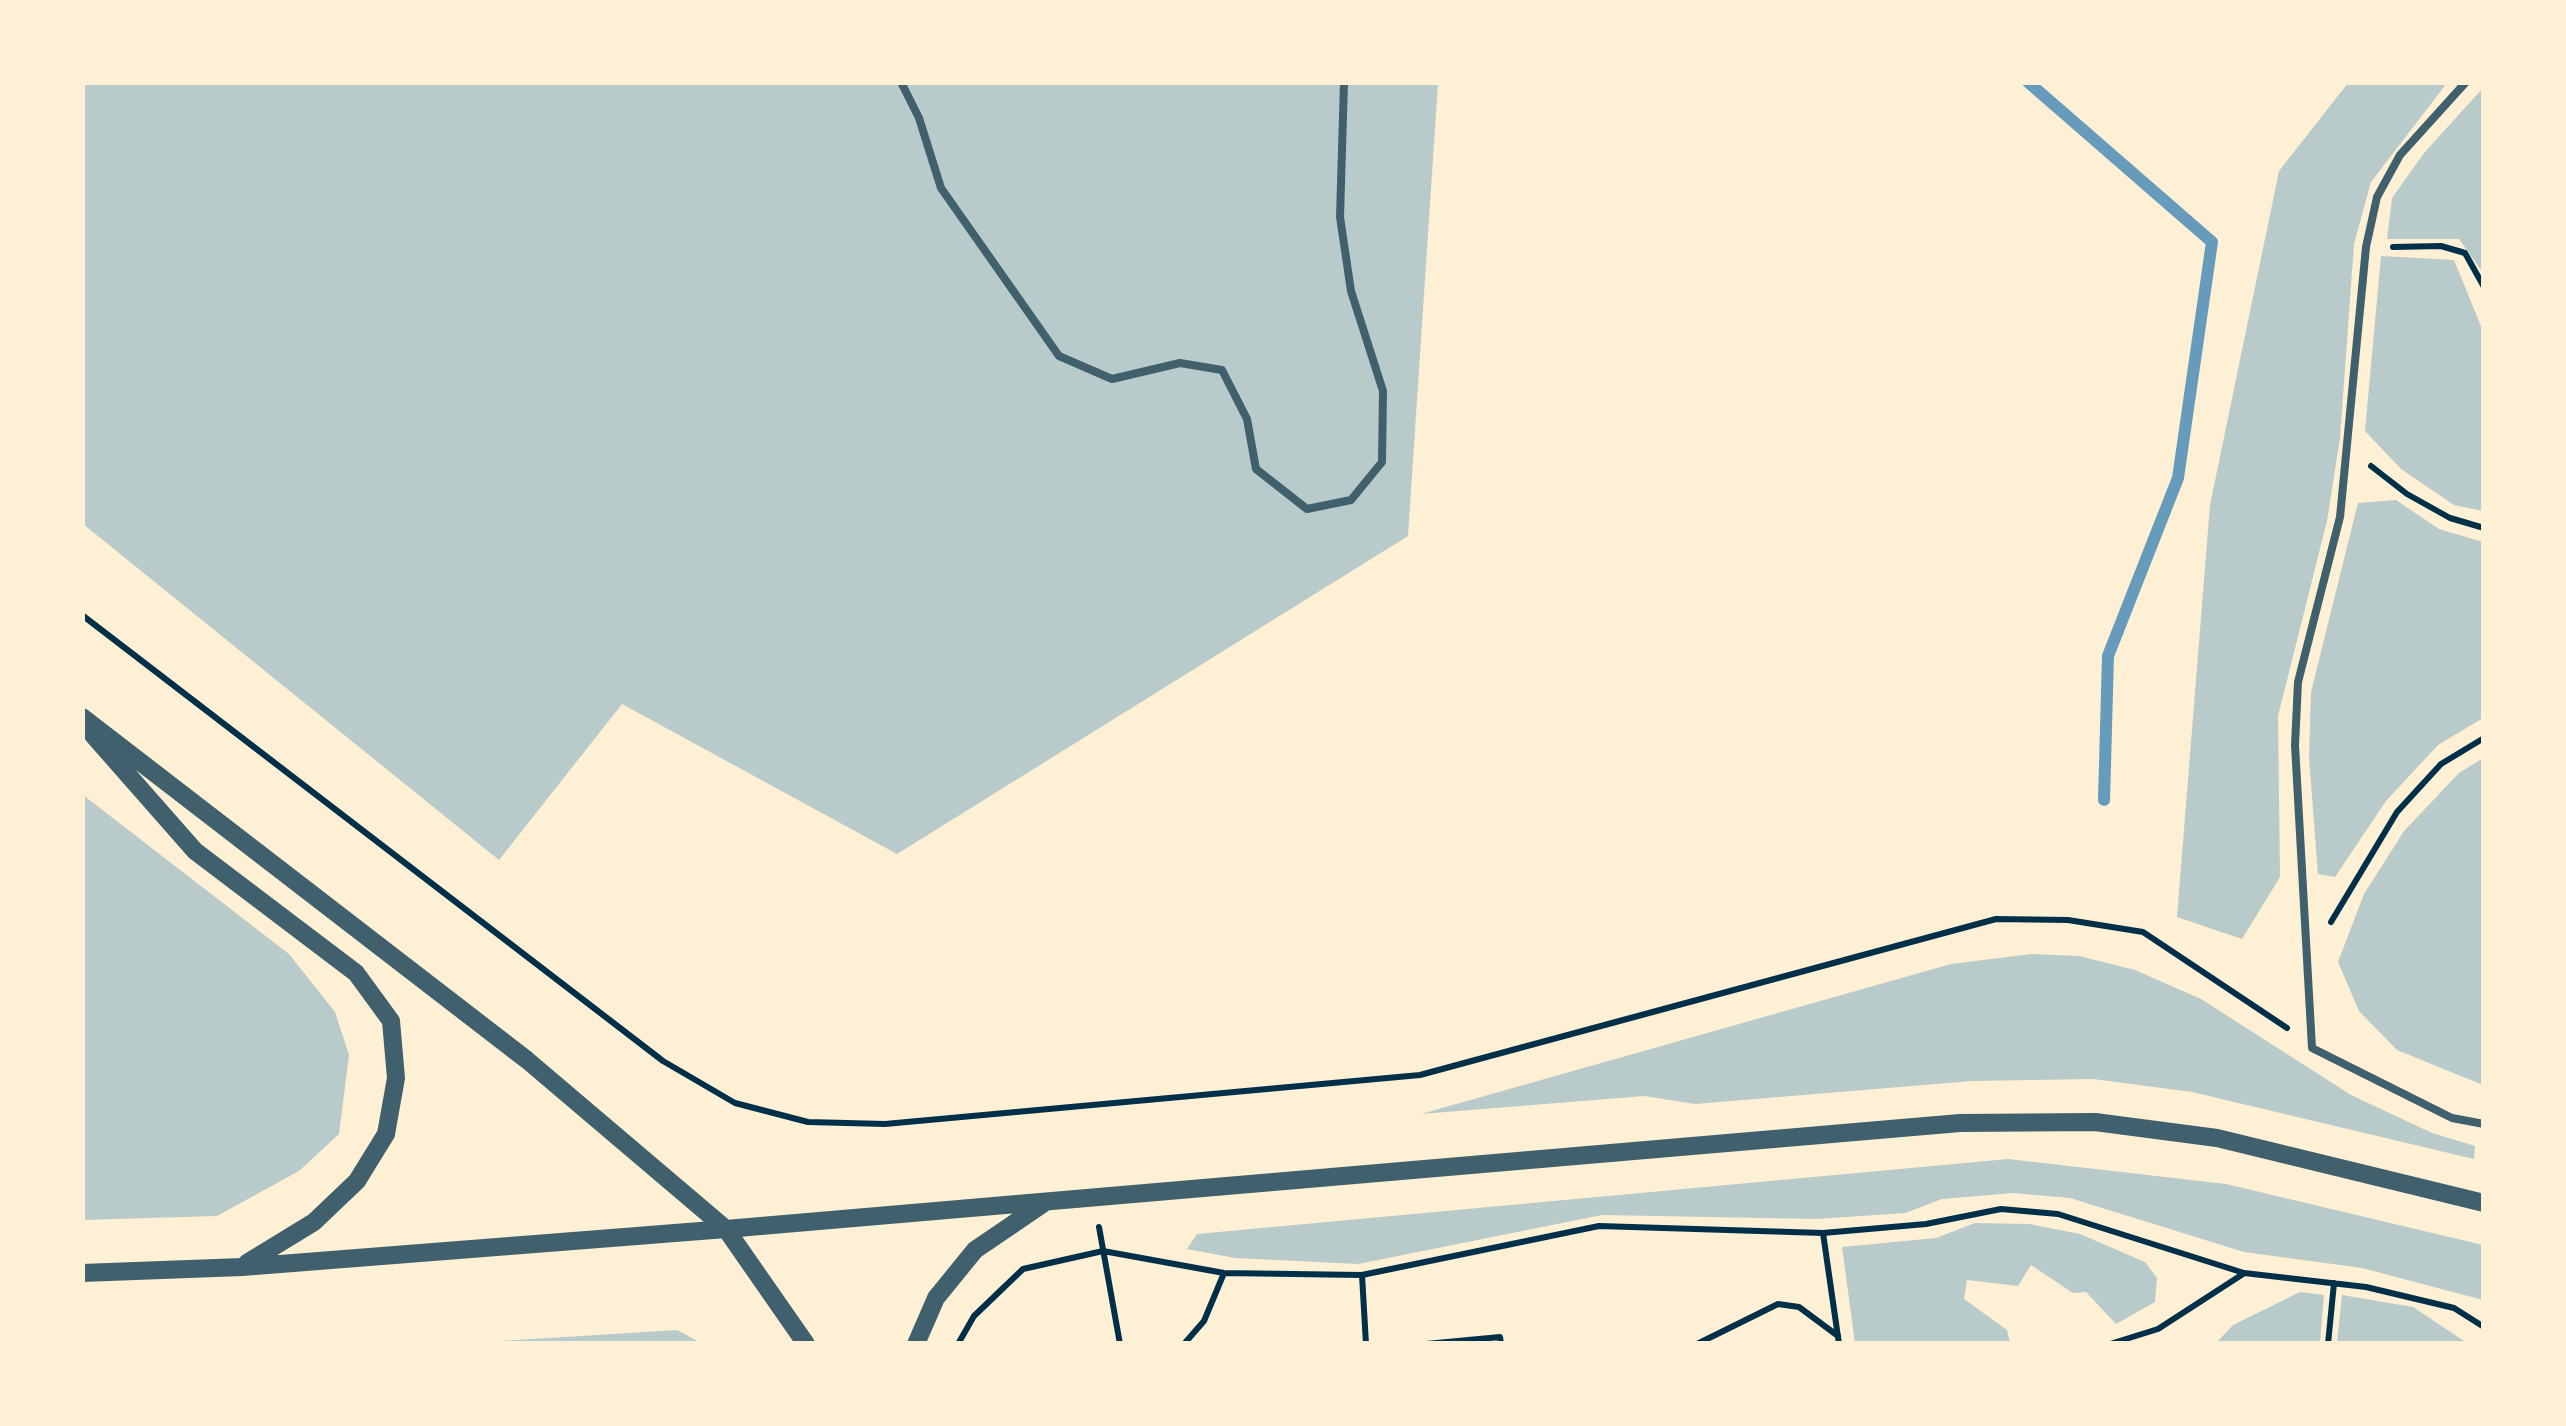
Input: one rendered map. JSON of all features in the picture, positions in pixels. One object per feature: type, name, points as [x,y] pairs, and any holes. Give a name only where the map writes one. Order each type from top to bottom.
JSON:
[{"type":"street","points":[[82,720],[527,1060],[726,1229],[806,1344]]},
{"type":"street","points":[[82,720],[195,850],[356,973],[391,1020],[396,1078],[386,1134],[357,1181],[314,1222],[242,1266]]},
{"type":"street","points":[[82,1273],[242,1266],[726,1229],[1960,1124],[2095,1122],[2217,1138],[2484,1203]]},
{"type":"street","points":[[916,1344],[936,1298],[975,1250],[1045,1202]]},
{"type":"lane","points":[[901,82],[919,118],[940,188],[1059,356],[1112,380],[1180,363],[1222,370],[1247,418],[1256,470],[1307,510],[1351,500],[1382,462],[1382,392],[1351,292],[1340,217],[1344,82]]},
{"type":"lane","points":[[2466,82],[2400,154],[2377,197],[2366,247],[2350,450],[2340,517],[2298,682],[2295,746],[2312,1048],[2452,1118],[2484,1124]]},
{"type":"path","points":[[2366,247],[2441,246],[2464,253],[2484,287]]},
{"type":"path","points":[[2350,450],[2407,494],[2450,518],[2484,528]]},
{"type":"path","points":[[82,615],[664,1062],[734,1103],[808,1122],[885,1124],[1420,1075],[1996,920],[2068,920],[2144,932],[2258,1005],[2312,1048]]},
{"type":"path","points":[[2308,962],[2397,812],[2441,764],[2484,738]]},
{"type":"path","points":[[1094,1198],[1120,1344]]},
{"type":"path","points":[[958,1344],[974,1316],[1023,1269],[1103,1251],[1224,1273],[1362,1275],[1599,1226],[1823,1233],[1926,1224],[2000,1209],[2058,1214],[2244,1274],[2334,1283],[2454,1308],[2484,1327]]},
{"type":"path","points":[[1823,1233],[1839,1340]]},
{"type":"path","points":[[1184,1344],[1204,1322],[1224,1273]]},
{"type":"path","points":[[2110,1344],[2158,1329],[2244,1274]]},
{"type":"path","points":[[1362,1275],[1366,1344]]},
{"type":"path","points":[[2328,1344],[2334,1283]]},
{"type":"path","points":[[1697,1344],[1778,1304],[1799,1307],[1839,1340]]},
{"type":"path","points":[[1426,1344],[1500,1337],[1501,1344]]},
{"type":"shaded area","points":[[82,83],[1438,83],[1408,536],[897,854],[622,704],[499,860],[83,524]]},
{"type":"shaded area","points":[[2348,83],[2447,83],[2371,182],[2354,244],[2340,438],[2327,521],[2278,716],[2280,877],[2242,939],[2177,917],[2210,505],[2279,171]]},
{"type":"shaded area","points":[[2483,88],[2483,273],[2459,239],[2387,239],[2392,198],[2424,153]]},
{"type":"shaded area","points":[[2381,256],[2454,260],[2483,331],[2483,511],[2454,505],[2401,469],[2365,431]]},
{"type":"shaded area","points":[[2396,500],[2439,529],[2483,542],[2483,718],[2438,745],[2386,801],[2335,877],[2318,874],[2309,758],[2311,692],[2358,503]]},
{"type":"shaded area","points":[[2483,758],[2483,1085],[2397,1050],[2359,1011],[2338,962],[2364,894],[2404,831],[2459,773]]},
{"type":"shaded area","points":[[83,795],[289,954],[335,1012],[349,1055],[339,1134],[299,1171],[217,1216],[83,1220]]},
{"type":"shaded area","points":[[2031,954],[2079,956],[2135,970],[2201,999],[2351,1095],[2432,1133],[2475,1146],[2474,1159],[2192,1092],[2093,1079],[1972,1081],[1695,1104],[1644,1096],[1421,1114],[1951,964]]},
{"type":"shaded area","points":[[2008,1159],[2226,1184],[2483,1245],[2483,1300],[2362,1268],[2244,1252],[2070,1198],[2013,1193],[1942,1199],[1905,1213],[1817,1219],[1602,1215],[1358,1264],[1235,1258],[1187,1249],[1197,1234]]},
{"type":"shaded area","points":[[1975,1223],[2029,1224],[2080,1234],[2145,1262],[2157,1278],[2155,1302],[2116,1324],[2086,1292],[2073,1293],[2031,1265],[2018,1286],[1967,1280],[1964,1299],[2007,1330],[2010,1343],[1855,1343],[1842,1247],[1936,1238]]},
{"type":"shaded area","points":[[2300,1292],[2324,1295],[2320,1343],[2216,1343],[2233,1325]]},
{"type":"shaded area","points":[[2342,1295],[2413,1307],[2467,1343],[2337,1343]]},
{"type":"shaded area","points":[[677,1330],[701,1343],[469,1343]]},
{"type":"waterway","points":[[2028,82],[2212,242],[2178,478],[2108,656],[2104,800]]}]
